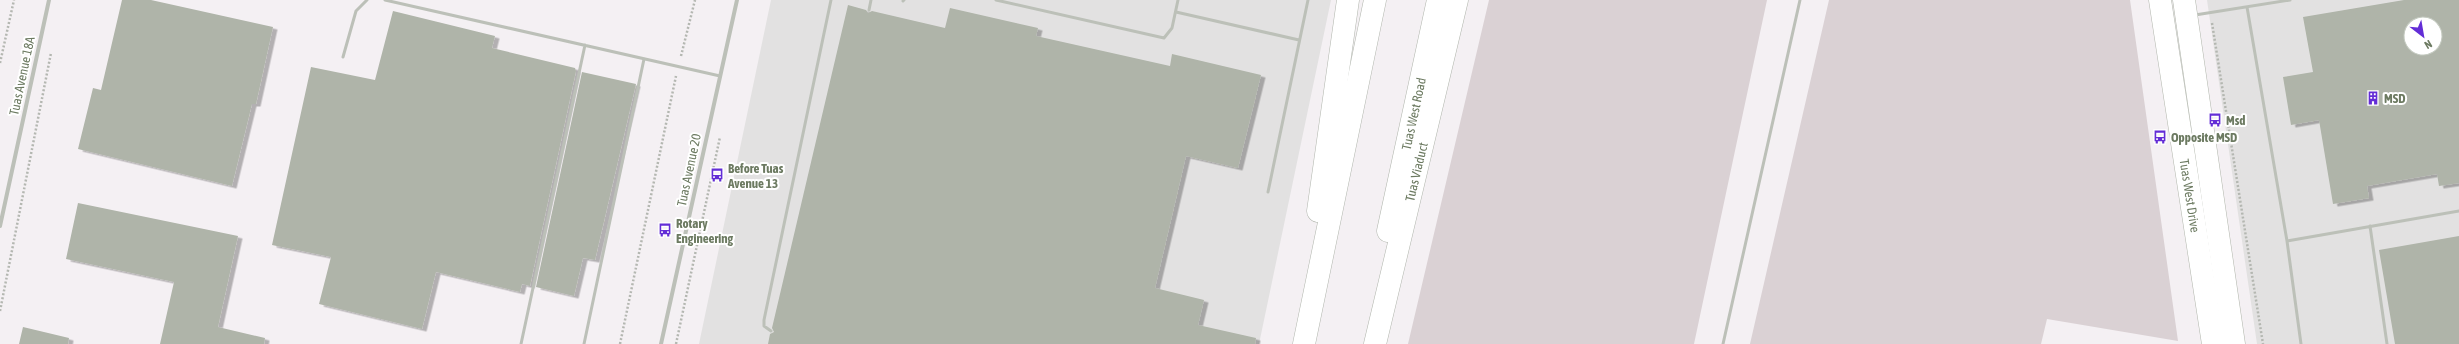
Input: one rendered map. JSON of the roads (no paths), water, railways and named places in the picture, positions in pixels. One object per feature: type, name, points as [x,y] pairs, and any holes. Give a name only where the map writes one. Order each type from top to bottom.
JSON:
[{"type":"main road","points":[[1293,344],[1316,225],[1348,0]]},
{"type":"main road","points":[[1304,344],[1375,0]]},
{"type":"main road","name":"Tuas West Road","points":[[1363,344],[1438,0]]},
{"type":"main road","name":"Tuas Viaduct","points":[[1375,344],[1457,0]]},
{"type":"main road","name":"Tuas West Drive","points":[[2174,12],[2213,344]]},
{"type":"main road","name":"Tuas West Drive","points":[[2174,12],[2234,344]]},
{"type":"street","name":"Tuas Avenue 18A","points":[[0,226],[48,0]]},
{"type":"street","name":"Tuas Avenue 20","points":[[661,344],[737,0]]},
{"type":"lane","points":[[343,57],[356,11],[367,0]]},
{"type":"lane","points":[[385,0],[720,76]]},
{"type":"lane","points":[[771,331],[764,326],[764,320],[831,0]]},
{"type":"lane","points":[[869,10],[871,0]]},
{"type":"lane","points":[[996,0],[1164,38],[1172,28],[1178,0]]},
{"type":"lane","points":[[1268,192],[1308,0]]},
{"type":"lane","points":[[1724,344],[1800,0]]},
{"type":"lane","points":[[2174,12],[2210,13],[2290,0]]},
{"type":"lane","points":[[2246,7],[2287,240],[2301,344]]},
{"type":"lane","points":[[1176,12],[1300,40]]},
{"type":"lane","points":[[521,344],[585,45]]},
{"type":"lane","points":[[584,344],[644,59]]},
{"type":"lane","points":[[2287,240],[2459,211]]},
{"type":"lane","points":[[2370,226],[2387,344]]},
{"type":"place","name":"MSD","points":[[2373,98]]},
{"type":"place","name":"Msd","points":[[2215,120]]},
{"type":"place","name":"Opposite MSD","points":[[2160,137]]},
{"type":"place","name":"Before Tuas Avenue 13","points":[[717,175]]},
{"type":"place","name":"Rotary Engineering","points":[[665,230]]}]
